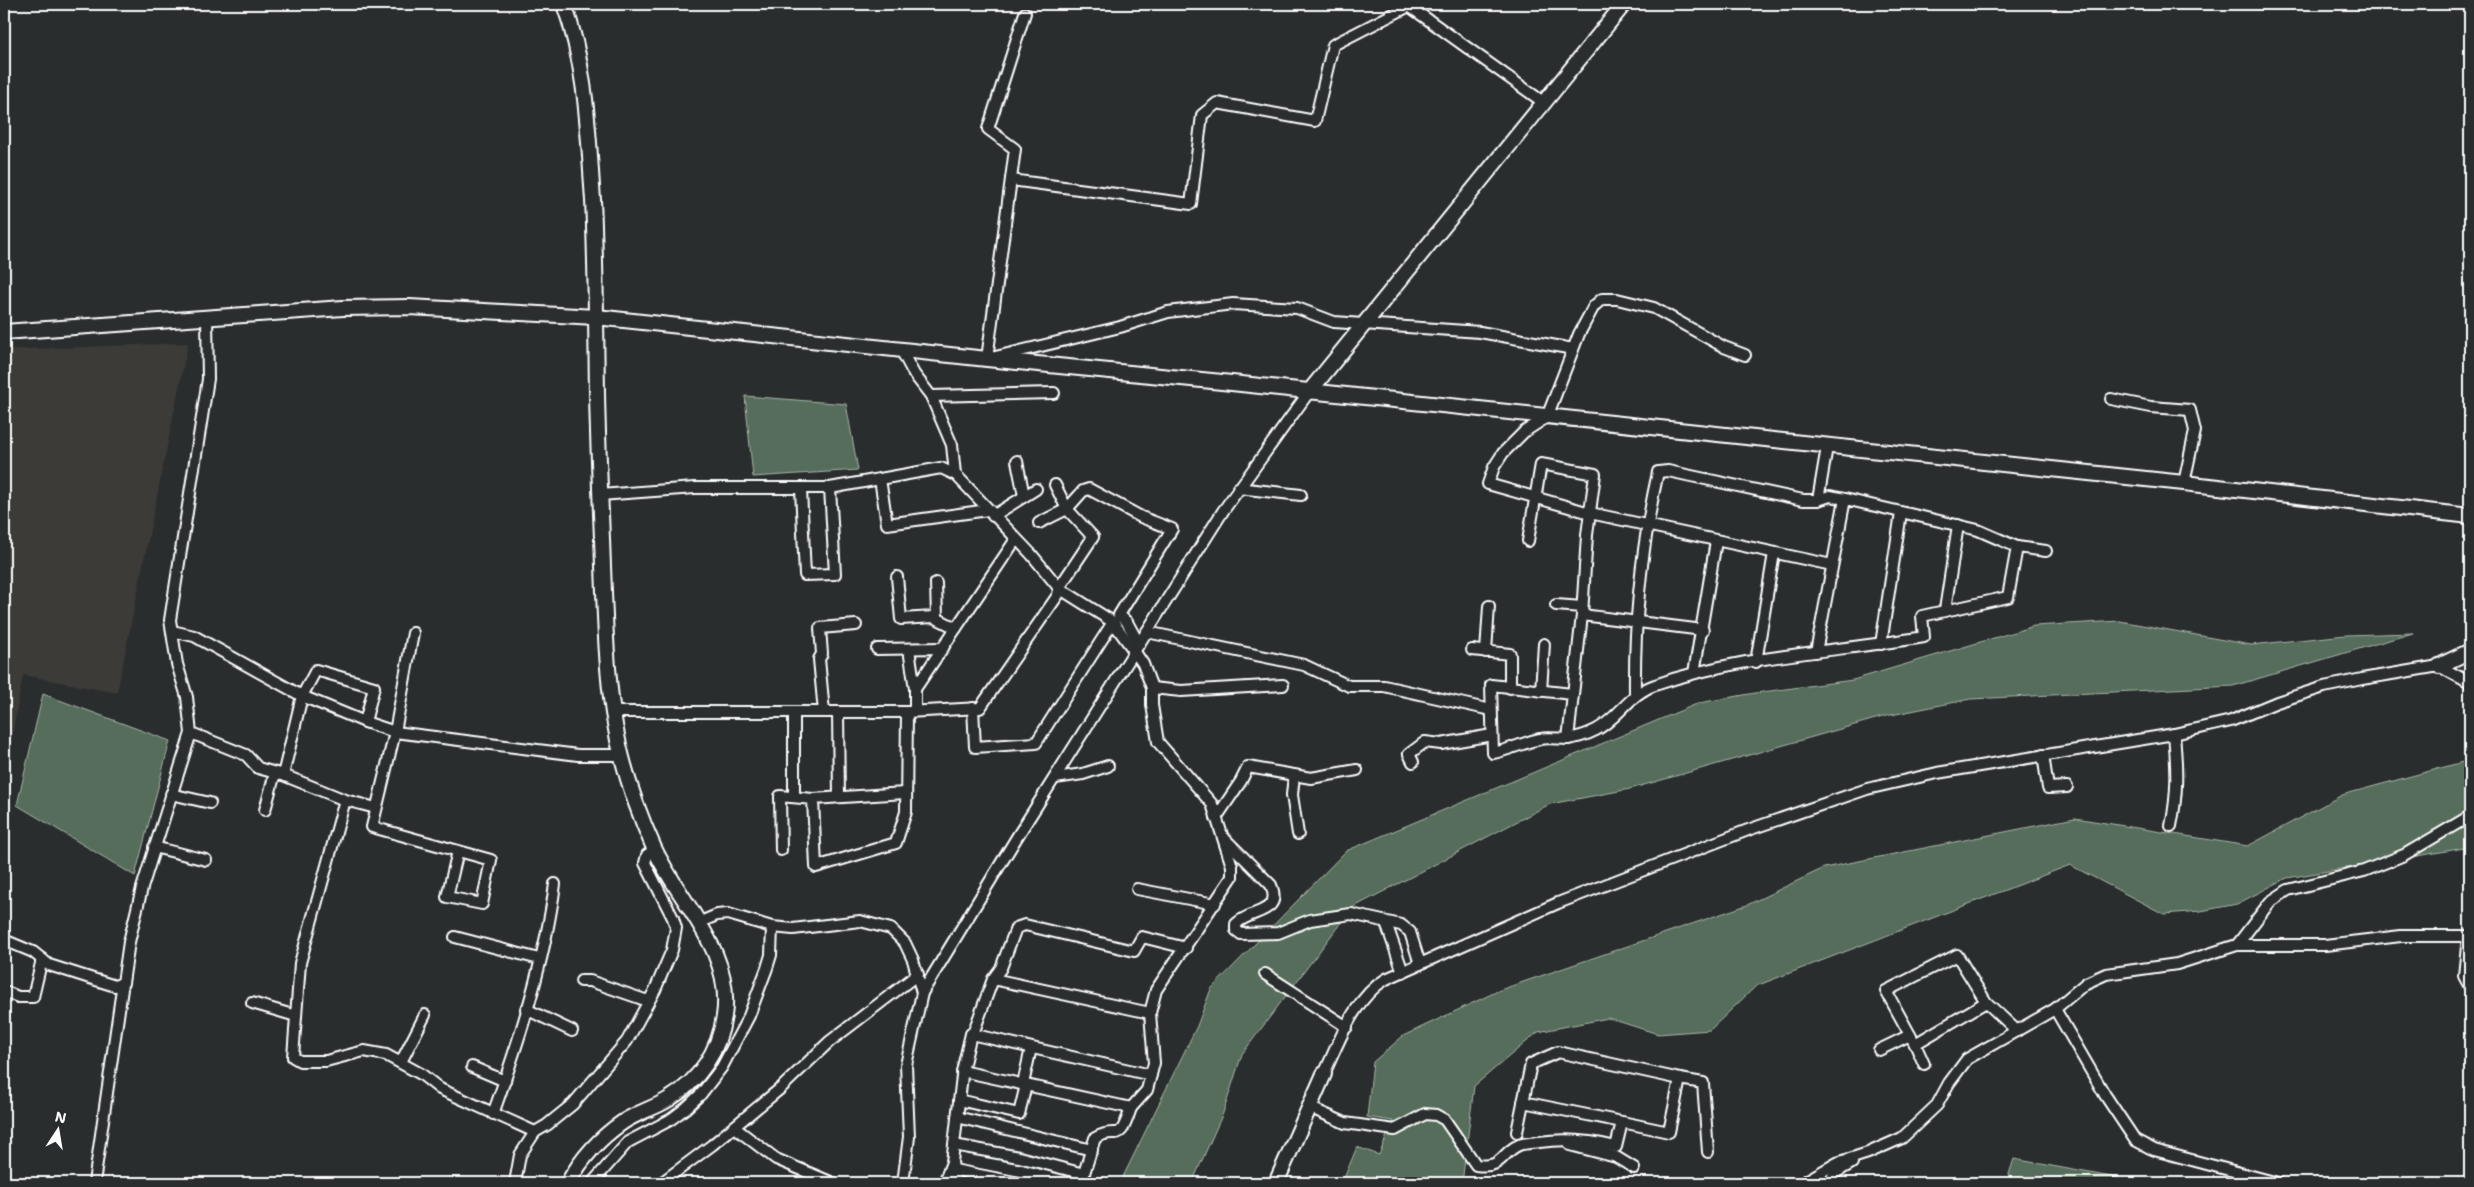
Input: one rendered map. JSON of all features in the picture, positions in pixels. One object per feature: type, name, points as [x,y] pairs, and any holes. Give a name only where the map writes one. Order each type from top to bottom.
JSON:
[{"type":"street","points":[[564,4],[574,32],[583,70],[586,102],[596,266],[600,495],[606,634],[613,712],[622,755],[655,850],[716,951],[725,986],[724,1016],[714,1051],[700,1072],[680,1091],[623,1122],[594,1147],[568,1183]]},
{"type":"street","points":[[903,1183],[909,1137],[906,1065],[922,993],[1238,488],[1364,324],[1624,4]]},
{"type":"street","points":[[1011,180],[1191,204],[1202,115],[1217,103],[1315,121],[1333,45],[1409,6],[1543,102]]},
{"type":"street","points":[[987,359],[1015,149],[988,129],[1026,12]]},
{"type":"street","points":[[1745,355],[1724,347],[1654,308],[1607,298],[1602,299],[1594,306],[1573,349],[1547,417],[1524,432],[1503,453],[1494,467],[1488,484],[1590,513],[1832,565]]},
{"type":"street","points":[[987,359],[1120,327],[1168,312],[1233,304],[1297,308],[1328,321],[1480,332],[1573,349]]},
{"type":"street","points":[[4,332],[343,308],[409,307],[596,316],[901,350],[2184,483],[2470,516]]},
{"type":"street","points":[[4,940],[33,952],[49,965],[115,986],[123,983],[129,942],[154,847],[191,733],[187,697],[177,664],[171,611],[208,380],[207,318]]},
{"type":"street","points":[[901,350],[914,374],[931,396],[952,445],[955,474]]},
{"type":"street","points":[[931,396],[1054,393]]},
{"type":"street","points":[[2111,400],[2151,407],[2190,410],[2195,431],[2184,483]]},
{"type":"street","points":[[1818,500],[1827,446]]},
{"type":"street","points":[[1017,461],[1024,496]]},
{"type":"street","points":[[1528,540],[1540,464],[1595,474],[1568,738]]},
{"type":"street","points":[[600,495],[695,488],[830,488],[941,468],[955,474],[1059,588],[1113,622],[1137,648]]},
{"type":"street","points":[[1635,695],[1634,664],[1646,526],[1658,472],[1668,470],[1804,500],[1818,500],[1830,496],[1846,499],[1978,530],[2017,547],[2046,551]]},
{"type":"street","points":[[880,479],[887,524],[991,513],[1036,489]]},
{"type":"street","points":[[613,712],[838,712],[980,708],[1058,595],[1059,588],[1093,537],[1067,509],[1055,485]]},
{"type":"street","points":[[801,489],[805,575],[835,574],[830,488]]},
{"type":"street","points":[[1238,488],[1301,495]]},
{"type":"street","points":[[954,1145],[1019,1157],[1083,1178],[1095,1138],[1102,1135],[1118,1134],[1124,1129],[1131,1108],[1147,1090],[1154,1063],[1150,1013],[1156,990],[1232,877],[1232,866],[1212,804],[1158,742],[1152,704],[1152,688],[1128,622],[1119,615],[1172,529],[1141,517],[1089,489],[1083,491],[1067,509],[1039,523]]},
{"type":"street","points":[[1816,652],[1846,499]]},
{"type":"street","points":[[1881,644],[1901,513]]},
{"type":"street","points":[[1945,610],[1958,526]]},
{"type":"street","points":[[915,689],[1016,539]]},
{"type":"street","points":[[1694,673],[1703,630],[1716,541]]},
{"type":"street","points":[[1572,694],[1491,685],[1493,753],[1512,750],[1541,738],[1568,738],[1595,730],[1613,718],[1635,695],[1653,685],[1694,673],[1816,652],[1924,637],[1922,616],[2008,597],[2017,547]]},
{"type":"street","points":[[1756,662],[1774,553]]},
{"type":"street","points":[[897,577],[901,619],[938,618],[956,628]]},
{"type":"street","points":[[936,583],[938,618]]},
{"type":"street","points":[[1556,605],[1638,622],[1703,630]]},
{"type":"street","points":[[1486,652],[1489,606]]},
{"type":"street","points":[[973,708],[975,747],[1036,743],[1113,622]]},
{"type":"street","points":[[824,712],[819,660],[822,654],[820,628],[856,625]]},
{"type":"street","points":[[172,631],[194,636],[302,696],[365,722],[395,732],[578,755],[622,755]]},
{"type":"street","points":[[1147,632],[1304,666],[1349,686],[1384,686],[1491,710]]},
{"type":"street","points":[[413,633],[395,732],[372,827],[491,860],[482,904],[447,896],[458,851]]},
{"type":"street","points":[[1541,691],[1544,644]]},
{"type":"street","points":[[876,649],[943,648]]},
{"type":"street","points":[[813,798],[816,867],[896,843],[906,812],[905,793],[911,711],[915,689],[909,649]]},
{"type":"street","points":[[1472,650],[1510,654],[1510,688]]},
{"type":"street","points":[[1276,1183],[1347,1027],[1374,986],[1420,964],[1558,903],[1867,789],[1937,772],[2174,734],[2231,721],[2277,702],[2324,687],[2439,666],[2470,651]]},
{"type":"street","points":[[2439,666],[2470,683]]},
{"type":"street","points":[[265,810],[279,774],[302,696],[316,670],[374,687],[365,722]]},
{"type":"street","points":[[1152,688],[1181,691],[1283,685]]},
{"type":"street","points":[[794,712],[794,797]]},
{"type":"street","points":[[838,712],[839,797]]},
{"type":"street","points":[[191,733],[246,755],[258,768],[279,774],[345,800],[376,808]]},
{"type":"street","points":[[1408,754],[1425,742],[1441,744],[1492,734]]},
{"type":"street","points":[[2170,826],[2178,781],[2174,734]]},
{"type":"street","points":[[2043,755],[2048,788],[2066,787]]},
{"type":"street","points":[[1055,778],[1083,774],[1108,766]]},
{"type":"street","points":[[1216,818],[1241,781],[1248,767],[1311,778],[1356,770]]},
{"type":"street","points":[[1294,775],[1292,795],[1298,834]]},
{"type":"street","points":[[781,850],[780,796],[813,798],[905,793]]},
{"type":"street","points":[[171,794],[210,803]]},
{"type":"street","points":[[345,800],[300,963],[293,1057],[300,1061],[326,1061],[364,1051],[386,1055],[401,1062],[440,1089],[535,1132]]},
{"type":"street","points":[[2237,945],[2270,902],[2288,890],[2364,871],[2380,865],[2404,855],[2470,816]]},
{"type":"street","points":[[1223,837],[1271,885],[1274,894],[1274,901],[1270,906],[1240,919],[1236,924],[1236,930],[1241,934],[1278,932],[1310,920],[1351,914],[1401,925],[1410,932],[1420,964]]},
{"type":"street","points":[[154,847],[206,860]]},
{"type":"street","points":[[515,1183],[520,1155],[535,1132],[573,1104],[627,1042],[672,950],[676,928],[673,918],[645,863],[647,855],[655,850]]},
{"type":"street","points":[[493,1114],[518,1043],[548,926],[555,884]]},
{"type":"street","points":[[1137,889],[1215,904]]},
{"type":"street","points":[[698,923],[728,914],[772,927],[811,927],[860,920],[876,924],[890,929],[905,943],[918,974],[922,993]]},
{"type":"street","points":[[1386,923],[1403,972]]},
{"type":"street","points":[[955,1183],[953,1166],[954,1145],[962,1071],[971,1034],[993,979],[1001,968],[1016,928],[1025,925],[1134,951],[1142,938],[1186,948]]},
{"type":"street","points":[[592,1183],[628,1142],[670,1120],[686,1108],[701,1094],[722,1067],[749,1016],[767,968],[771,955],[772,927]]},
{"type":"street","points":[[1802,1183],[1837,1163],[1868,1153],[1902,1138],[1937,1105],[1949,1083],[1967,1059],[2055,1009],[2086,983],[2106,974],[2177,964],[2237,945],[2325,945],[2401,936],[2469,936],[2464,976],[2470,987]]},
{"type":"street","points":[[455,937],[540,959]]},
{"type":"street","points":[[1924,1064],[1886,991],[1957,955],[1986,1002],[2018,1031]]},
{"type":"street","points":[[4,991],[18,997],[33,997],[42,959]]},
{"type":"street","points":[[661,1183],[781,1088],[829,1042],[918,974]]},
{"type":"street","points":[[1265,974],[1347,1027]]},
{"type":"street","points":[[993,979],[1150,1013]]},
{"type":"street","points":[[581,981],[590,981],[648,1001]]},
{"type":"street","points":[[94,1183],[122,989],[120,984]]},
{"type":"street","points":[[1880,1050],[1913,1040],[1986,1002]]},
{"type":"street","points":[[252,1003],[296,1016]]},
{"type":"street","points":[[526,1009],[572,1031]]},
{"type":"street","points":[[2055,1009],[2105,1095],[2135,1140],[2154,1150],[2278,1183]]},
{"type":"street","points":[[401,1062],[425,1015]]},
{"type":"street","points":[[971,1034],[1151,1075]]},
{"type":"street","points":[[959,1100],[1019,1114],[1031,1048]]},
{"type":"street","points":[[1517,1132],[1530,1064],[1558,1052],[1703,1083],[1708,1152]]},
{"type":"street","points":[[472,1067],[505,1081]]},
{"type":"street","points":[[962,1071],[1131,1108]]},
{"type":"street","points":[[1523,1102],[1670,1132],[1680,1079]]},
{"type":"street","points":[[1310,1108],[1345,1122],[1395,1130],[1425,1114],[1436,1115],[1445,1120],[1476,1165],[1488,1167],[1501,1160],[1519,1145],[1566,1139],[1588,1140],[1616,1147],[1622,1122]]},
{"type":"street","points":[[957,1118],[1092,1150]]},
{"type":"street","points":[[734,1127],[776,1159],[833,1183]]},
{"type":"street","points":[[1545,1141],[1598,1151],[1616,1157],[1634,1168]]},
{"type":"street","points":[[1829,1183],[1836,1173],[1868,1153]]},
{"type":"street","points":[[944,1183],[953,1166]]},
{"type":"street","points":[[953,1166],[1020,1183]]},
{"type":"shaded area","points":[[188,343],[117,693],[23,675],[4,780],[4,350]]},
{"type":"green space","points":[[745,396],[846,404],[858,470],[753,477]]},
{"type":"green space","points":[[2120,621],[2251,645],[2346,635],[2413,633],[2233,686],[1971,699],[1886,716],[1630,789],[1550,804],[1352,908],[1242,1054],[1223,1113],[1192,1183],[1120,1183],[1197,1026],[1211,989],[1346,851],[1699,703],[1755,693],[1853,680],[2034,626]]},
{"type":"green space","points":[[43,694],[170,741],[135,876],[17,805]]},
{"type":"green space","points":[[2470,760],[2470,847],[2287,878],[2237,904],[2201,911],[2164,914],[2070,865],[1756,986],[1710,1030],[1658,1034],[1608,1018],[1538,1032],[1474,1086],[1462,1183],[1342,1183],[1357,1147],[1379,1155],[1393,1121],[1367,1117],[1373,1062],[1403,1036],[1500,990],[1747,905],[1824,868],[2075,818],[2248,846],[2342,795]]},
{"type":"green space","points":[[2014,1159],[2144,1183],[2006,1183]]},
{"type":"waterway","points":[[2463,4],[2470,5]]}]
